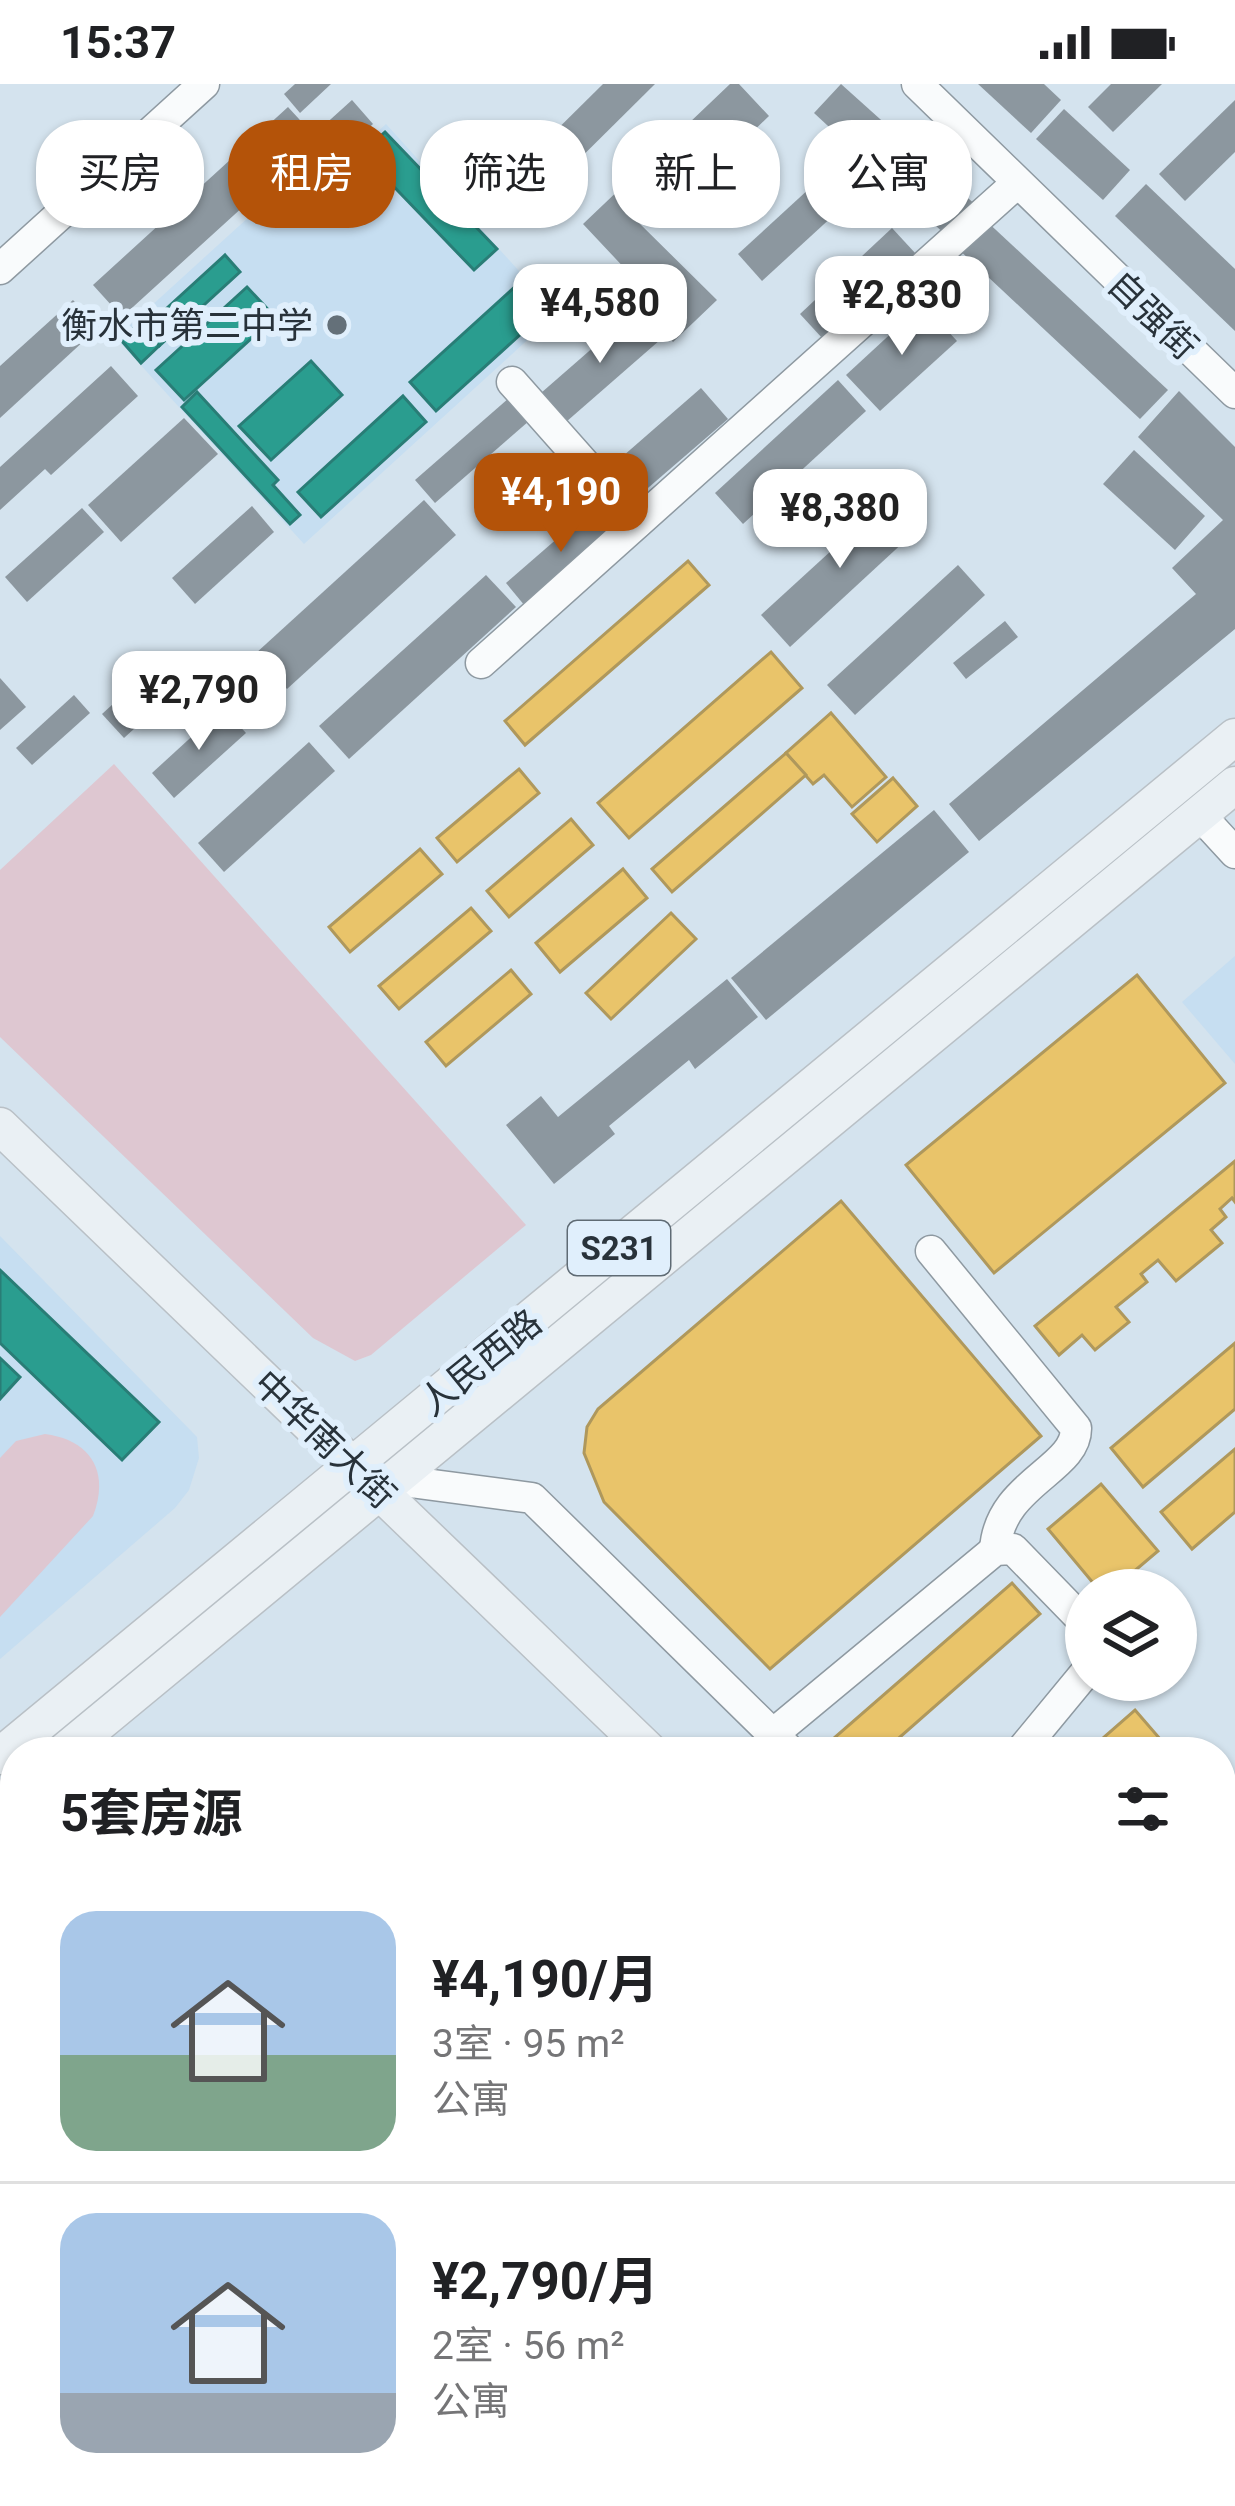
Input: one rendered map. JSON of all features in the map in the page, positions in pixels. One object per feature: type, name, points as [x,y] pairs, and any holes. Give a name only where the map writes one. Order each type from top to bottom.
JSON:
[{"type":"main road","name":"人民西路","points":[[23,1737],[1235,736]]},
{"type":"main road","name":"人民西路","points":[[82,1737],[1235,785]]},
{"type":"main road","name":"中华南大街","points":[[0,1126],[344,1474]]},
{"type":"main road","name":"中华南大街","points":[[0,1160],[344,1474],[379,1493],[634,1737]]},
{"type":"main road","name":"中华南大街","points":[[379,1493],[601,1737]]},
{"type":"street","points":[[0,268],[204,84]]},
{"type":"street","name":"自强街","points":[[917,84],[1235,393]]},
{"type":"street","points":[[481,663],[1016,184]]},
{"type":"street","points":[[512,382],[637,524]]},
{"type":"street","points":[[1200,814],[1235,853]]},
{"type":"street","points":[[931,1251],[1076,1428],[1072,1449],[1008,1504],[997,1526],[995,1550]]},
{"type":"street","points":[[379,1493],[532,1498],[776,1737]]},
{"type":"street","points":[[789,1737],[995,1550],[1013,1549],[1065,1602]]},
{"type":"street","points":[[1032,1737],[1065,1697]]},
{"type":"shaded area","name":"衡水市第二中学","points":[[396,135],[420,162],[420,228],[480,228],[557,313],[304,544],[116,338],[237,228],[396,228]]},
{"type":"shaded area","points":[[114,764],[526,1225],[371,1355],[355,1361],[313,1338],[0,1037],[0,870]]},
{"type":"shaded area","points":[[1235,956],[1235,1064],[1182,1002]]},
{"type":"shaded area","points":[[0,1236],[197,1437],[199,1458],[189,1490],[175,1508],[0,1659]]},
{"type":"shaded area","points":[[45,1434],[85,1451],[97,1472],[98,1500],[93,1516],[0,1617],[0,1458],[16,1441]]},
{"type":"building: 住宅","points":[[688,561],[709,585],[525,745],[505,721]]},
{"type":"building: 住宅","points":[[771,652],[802,688],[629,838],[598,803]]},
{"type":"building: 住宅","points":[[831,713],[886,777],[852,807],[824,775],[813,784],[786,753]]},
{"type":"building: 住宅","points":[[786,753],[806,775],[672,892],[652,869]]},
{"type":"building: 住宅","points":[[519,769],[539,793],[457,862],[437,838]]},
{"type":"building: 住宅","points":[[893,778],[917,806],[877,842],[852,814]]},
{"type":"building: 住宅","points":[[571,819],[593,845],[509,917],[487,891]]},
{"type":"building: 住宅","points":[[420,849],[442,874],[350,952],[329,927]]},
{"type":"building: 住宅","points":[[623,869],[647,898],[560,972],[536,943]]},
{"type":"building: 住宅","points":[[471,908],[491,931],[399,1009],[379,986]]},
{"type":"building: 住宅","points":[[671,913],[696,939],[611,1019],[586,993]]},
{"type":"building: 住宅","points":[[511,970],[531,994],[446,1066],[426,1042]]},
{"type":"building: 住宅","points":[[1137,975],[1225,1083],[994,1273],[906,1165]]},
{"type":"building: 住宅","points":[[1235,1161],[1235,1202],[1232,1198],[1220,1209],[1226,1217],[1211,1230],[1222,1243],[1176,1281],[1158,1260],[1141,1274],[1147,1282],[1116,1307],[1129,1322],[1095,1350],[1082,1335],[1059,1355],[1035,1326]]},
{"type":"building: 住宅","points":[[841,1201],[1041,1436],[770,1669],[604,1502],[584,1453],[587,1427],[598,1409]]},
{"type":"building: 住宅","points":[[1235,1343],[1235,1409],[1143,1487],[1111,1448]]},
{"type":"building: 住宅","points":[[1235,1449],[1235,1512],[1192,1549],[1161,1512]]},
{"type":"building: 住宅","points":[[1101,1484],[1158,1551],[1137,1569],[1081,1569],[1048,1529]]},
{"type":"building: 住宅","points":[[1012,1583],[1040,1614],[900,1737],[835,1737]]},
{"type":"building: 住宅","points":[[1135,1710],[1158,1737],[1104,1737]]},
{"type":"building: 学校","points":[[396,143],[420,169],[420,214],[396,189]]},
{"type":"building: 学校","points":[[434,228],[477,228],[497,249],[474,270]]},
{"type":"building: 学校","points":[[225,255],[240,272],[159,346],[144,329]]},
{"type":"building: 学校","points":[[518,284],[544,313],[436,411],[410,382]]},
{"type":"building: 学校","points":[[247,287],[275,317],[184,400],[156,370]]},
{"type":"building: 学校","points":[[139,323],[159,346],[141,363],[121,340]]},
{"type":"building: 学校","points":[[311,361],[342,395],[271,460],[239,426]]},
{"type":"building: 学校","points":[[197,392],[278,480],[273,485],[300,515],[290,524],[182,407]]},
{"type":"building: 学校","points":[[403,396],[426,422],[321,517],[298,492]]},
{"type":"building: 学校","points":[[0,1270],[159,1422],[122,1460],[0,1343]]},
{"type":"building: 学校","points":[[0,1358],[20,1377],[0,1399]]},
{"type":"building: 其他","points":[[295,84],[331,84],[300,113],[284,94]]},
{"type":"building: 其他","points":[[603,84],[655,84],[619,120],[612,120],[612,127],[588,150],[588,120],[567,120]]},
{"type":"building: 其他","points":[[730,84],[739,84],[769,116],[765,120],[692,120]]},
{"type":"building: 其他","points":[[841,84],[881,120],[822,120],[814,113]]},
{"type":"building: 其他","points":[[978,84],[1044,84],[1061,100],[1031,133]]},
{"type":"building: 其他","points":[[1111,84],[1162,84],[1113,132],[1088,107]]},
{"type":"building: 其他","points":[[352,100],[370,120],[330,120]]},
{"type":"building: 其他","points":[[1235,100],[1235,152],[1185,201],[1159,174]]},
{"type":"building: 其他","points":[[288,107],[300,120],[274,120]]},
{"type":"building: 其他","points":[[1064,109],[1130,170],[1103,200],[1036,139]]},
{"type":"building: 其他","points":[[228,162],[228,220],[122,317],[93,285],[155,228],[204,228],[204,184]]},
{"type":"building: 其他","points":[[1146,184],[1235,269],[1235,331],[1115,216]]},
{"type":"building: 其他","points":[[804,193],[804,228],[820,228],[762,281],[738,254],[766,228],[780,228],[780,215]]},
{"type":"building: 其他","points":[[612,196],[612,228],[644,228],[717,300],[673,342],[650,317],[661,307],[587,228],[588,219]]},
{"type":"building: 其他","points":[[982,217],[1168,390],[1140,419],[955,246]]},
{"type":"building: 其他","points":[[892,228],[916,254],[823,339],[800,314]]},
{"type":"building: 其他","points":[[938,228],[958,228],[949,238]]},
{"type":"building: 其他","points":[[952,261],[969,278],[938,306],[922,289]]},
{"type":"building: 其他","points":[[73,300],[98,328],[0,418],[0,366]]},
{"type":"building: 其他","points":[[923,304],[957,341],[880,411],[846,375]]},
{"type":"building: 其他","points":[[635,311],[660,340],[566,422],[541,393]]},
{"type":"building: 其他","points":[[111,366],[138,396],[51,475],[45,469],[0,510],[0,467]]},
{"type":"building: 其他","points":[[838,380],[866,411],[743,524],[715,493]]},
{"type":"building: 其他","points":[[701,388],[728,419],[634,500],[607,470]]},
{"type":"building: 其他","points":[[1179,391],[1235,447],[1235,629],[979,841],[949,804],[1196,594],[1172,568],[1223,520],[1138,437]]},
{"type":"building: 其他","points":[[509,398],[529,421],[435,503],[415,480]]},
{"type":"building: 其他","points":[[184,418],[218,454],[121,542],[88,505]]},
{"type":"building: 其他","points":[[1134,450],[1205,516],[1175,550],[1103,484]]},
{"type":"building: 其他","points":[[891,496],[920,527],[790,647],[761,615]]},
{"type":"building: 其他","points":[[424,500],[456,535],[287,689],[255,654]]},
{"type":"building: 其他","points":[[597,504],[616,526],[525,606],[506,583]]},
{"type":"building: 其他","points":[[252,506],[274,532],[195,604],[172,578]]},
{"type":"building: 其他","points":[[82,508],[104,532],[27,602],[5,577]]},
{"type":"building: 其他","points":[[958,565],[985,595],[855,715],[827,685]]},
{"type":"building: 其他","points":[[486,575],[516,607],[349,759],[319,726]]},
{"type":"building: 其他","points":[[1005,621],[1018,637],[966,679],[953,663]]},
{"type":"building: 其他","points":[[169,653],[191,677],[124,738],[102,714]]},
{"type":"building: 其他","points":[[0,678],[26,707],[0,730]]},
{"type":"building: 其他","points":[[74,695],[90,713],[32,765],[16,748]]},
{"type":"building: 其他","points":[[223,708],[246,733],[174,798],[152,773]]},
{"type":"building: 其他","points":[[309,742],[335,771],[224,872],[198,843]]},
{"type":"building: 其他","points":[[934,810],[969,852],[766,1020],[731,978]]},
{"type":"building: 其他","points":[[727,979],[758,1017],[695,1069],[689,1060],[609,1126],[615,1134],[554,1184],[506,1125],[541,1096],[558,1117]]},
{"type":"place","name":"衡水市第二中学","points":[[337,325]]}]
